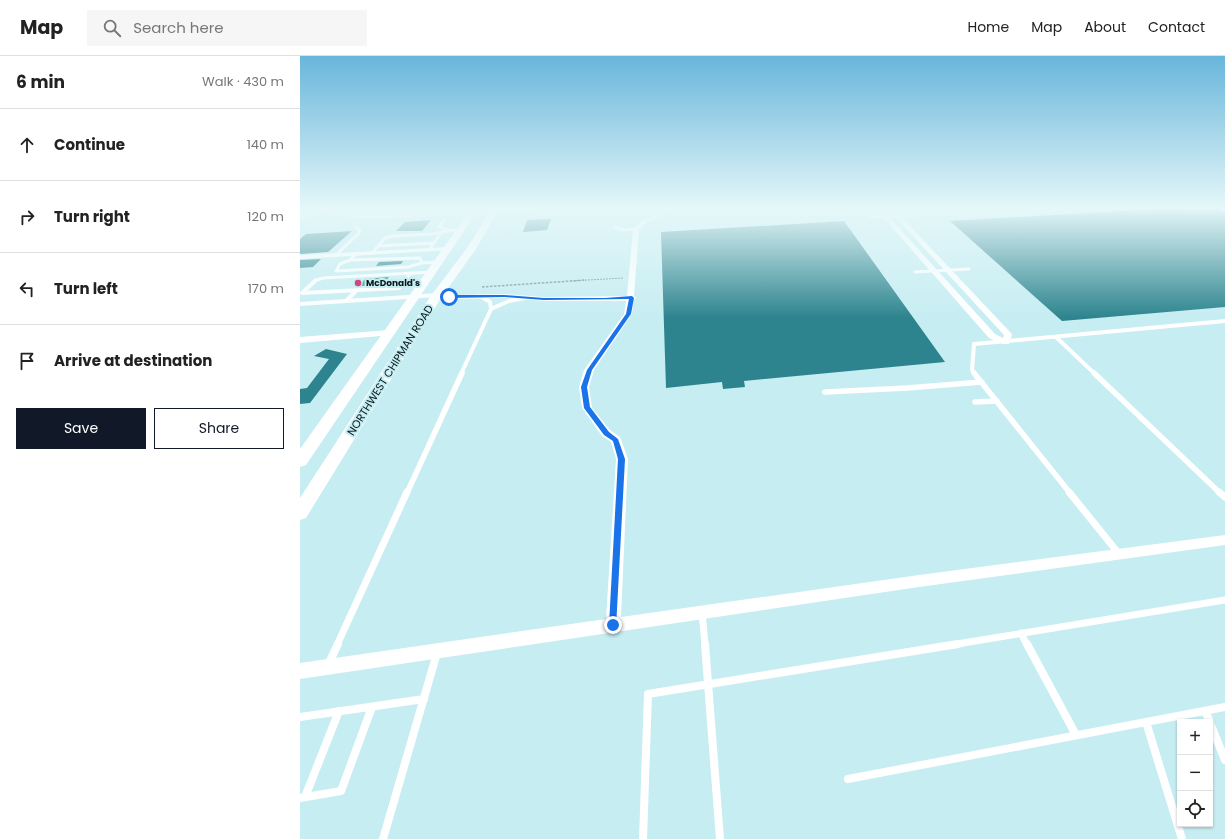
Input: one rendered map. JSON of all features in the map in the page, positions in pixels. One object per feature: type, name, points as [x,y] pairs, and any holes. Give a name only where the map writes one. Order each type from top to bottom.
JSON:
[{"type":"main road","name":"NORTHWEST CHIPMAN ROAD","points":[[300,461],[450,246]]},
{"type":"main road","name":"NORTHWEST CHIPMAN ROAD","points":[[300,513],[438,294],[474,246]]},
{"type":"street","points":[[613,625],[622,459],[616,440],[606,433],[587,408],[584,387],[589,370],[628,314],[632,298],[635,246]]},
{"type":"street","points":[[911,246],[992,336],[1006,342],[1008,335],[925,246]]},
{"type":"street","points":[[300,257],[449,249]]},
{"type":"street","points":[[300,304],[438,294],[454,290],[484,289],[542,294],[560,299]]},
{"type":"street","points":[[438,294],[449,297],[478,296],[560,299],[632,298]]},
{"type":"street","points":[[300,340],[389,333]]},
{"type":"street","points":[[300,671],[702,612],[1225,540]]},
{"type":"lane","points":[[336,255],[346,246]]},
{"type":"lane","points":[[372,253],[378,246],[387,246]]},
{"type":"lane","points":[[429,250],[432,246]]},
{"type":"lane","points":[[350,260],[356,254]]},
{"type":"lane","points":[[422,263],[420,258],[350,260],[340,264],[336,271],[408,267],[422,263],[440,262]]},
{"type":"lane","points":[[915,272],[970,269]]},
{"type":"lane","points":[[410,274],[399,288],[302,293],[314,281],[324,278],[432,272]]},
{"type":"lane","points":[[347,300],[356,291]]},
{"type":"lane","points":[[328,667],[491,309],[490,302],[485,298],[478,296]]},
{"type":"lane","points":[[491,309],[509,301],[527,298]]},
{"type":"lane","points":[[1119,554],[972,370],[974,344],[1057,338],[1225,321]]},
{"type":"lane","points":[[1057,338],[1225,497]]},
{"type":"lane","points":[[825,392],[907,388],[982,382]]},
{"type":"lane","points":[[975,402],[997,400]]},
{"type":"lane","points":[[643,839],[648,694],[1225,600]]},
{"type":"lane","points":[[702,612],[720,839]]},
{"type":"lane","points":[[1021,633],[1076,735]]},
{"type":"lane","points":[[383,839],[438,651]]},
{"type":"lane","points":[[300,717],[424,699]]},
{"type":"lane","points":[[302,797],[341,791],[372,707]]},
{"type":"lane","points":[[848,779],[1225,707]]},
{"type":"lane","points":[[302,797],[339,711]]},
{"type":"lane","points":[[1205,711],[1209,719]]},
{"type":"lane","points":[[1146,722],[1182,839]]},
{"type":"lane","points":[[1213,730],[1225,760]]},
{"type":"path","points":[[478,287],[633,277]]},
{"type":"building","points":[[300,246],[335,246],[328,252],[300,254]]},
{"type":"building","points":[[661,246],[862,246],[945,362],[744,381],[745,387],[723,389],[722,382],[666,388]]},
{"type":"building","points":[[977,246],[1225,246],[1225,307],[1062,321]]},
{"type":"building","points":[[321,259],[313,267],[300,268],[300,260]]},
{"type":"building","points":[[403,261],[401,264],[376,266],[379,262]]},
{"type":"building","points":[[389,277],[382,285],[359,286],[365,279]]},
{"type":"building","points":[[326,349],[347,354],[310,403],[300,404],[300,389],[307,388],[329,359],[314,356]]},
{"type":"place","name":"McDonald's","points":[[358,283]]},
{"type":"route","points":[[449,297],[505,296],[544,299],[632,298],[628,314],[589,370],[584,387],[584,396],[587,408],[606,433],[616,440],[622,459],[613,625]]}]
